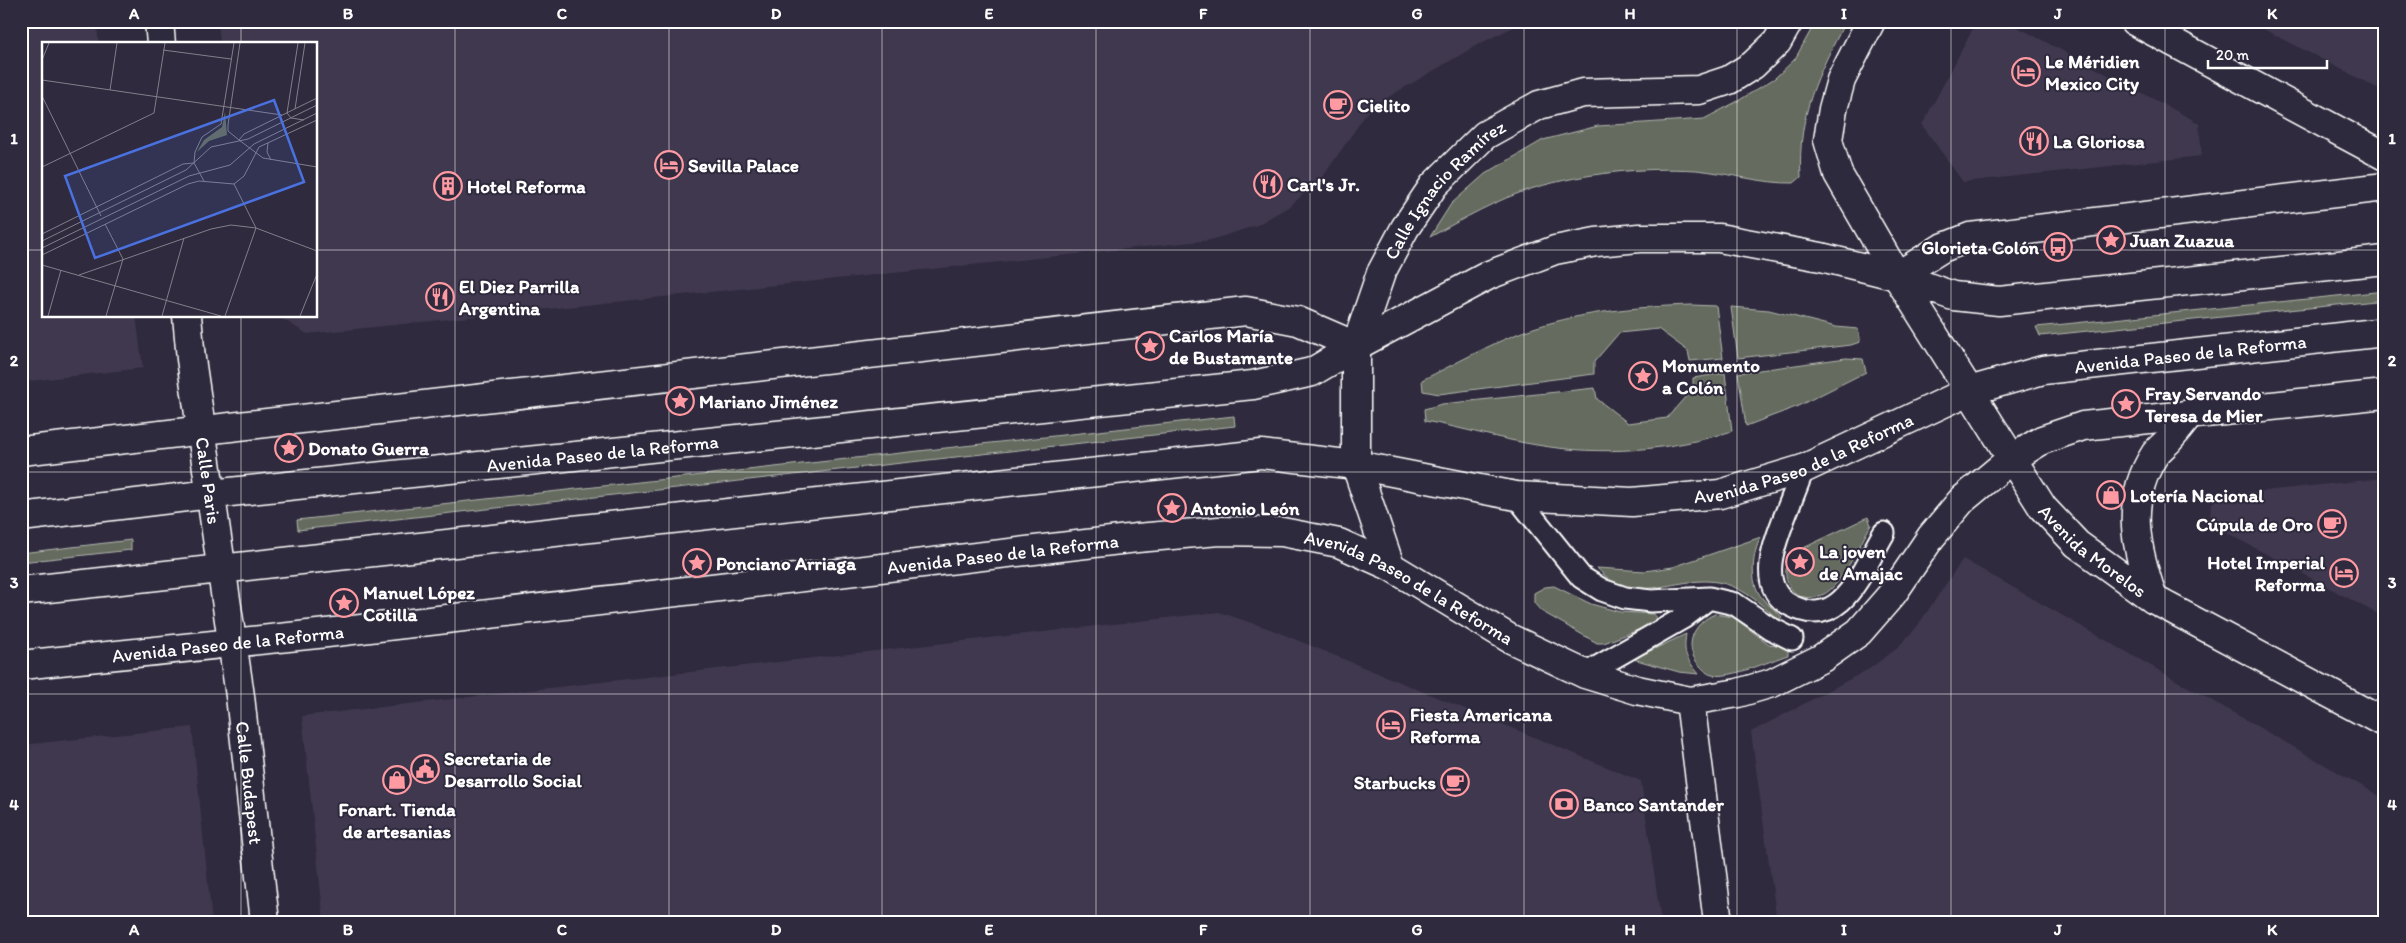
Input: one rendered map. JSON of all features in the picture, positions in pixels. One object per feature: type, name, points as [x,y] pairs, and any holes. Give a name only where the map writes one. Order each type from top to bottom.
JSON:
[{"type":"street","points":[[159,21],[161,42]]},
{"type":"street","name":"Calle Ignacio Ramírez","points":[[1390,566],[1356,464],[1356,346],[1381,273],[1405,228],[1434,185],[1485,135],[1539,105],[1583,94],[1699,90],[1729,80],[1753,66],[1777,42],[1789,21]]},
{"type":"street","points":[[1871,21],[1841,80],[1832,109],[1828,140],[1838,174],[1897,276],[1942,248],[1970,237],[2385,188]]},
{"type":"street","points":[[2134,21],[2385,156]]},
{"type":"street","name":"Avenida Paseo de la Reforma","points":[[21,517],[211,494],[1253,385],[1312,372],[1356,346],[1489,276],[1555,250],[1596,242],[1639,238],[1719,238],[1821,256],[1897,276],[1953,296],[1999,301],[2385,260]]},
{"type":"street","name":"Avenida Morelos","points":[[1897,276],[2010,460],[2042,508],[2077,544],[2153,599],[2385,724]]},
{"type":"street","points":[[21,451],[1246,310],[1298,321],[1356,346]]},
{"type":"street","name":"Calle Paris","points":[[187,318],[201,430],[232,644]]},
{"type":"street","name":"Avenida Paseo de la Reforma","points":[[21,591],[1254,455],[1356,464],[1516,496],[1632,502],[1720,494],[1803,469],[1969,391],[2043,370],[2385,332]]},
{"type":"street","name":"Avenida Paseo de la Reforma","points":[[21,664],[232,644],[1127,539],[1219,531],[1282,532],[1339,543],[1390,566],[1509,638],[1585,674],[1637,690],[1690,701],[1738,693],[1772,682],[1822,658],[1859,632],[1893,593],[1947,516],[1962,500],[2010,460],[2042,440],[2083,426],[2191,413],[2385,394]]},
{"type":"street","points":[[2153,599],[2137,543],[2134,523],[2138,499],[2142,483],[2156,453],[2191,413]]},
{"type":"street","name":"Calle Budapest","points":[[232,644],[266,922]]},
{"type":"street","points":[[1690,701],[1718,922]]},
{"type":"lane","points":[[1803,469],[1771,562],[1772,587],[1784,602],[1801,611],[1817,613],[1834,608],[1848,593],[1884,533]]},
{"type":"lane","points":[[1516,496],[1581,577],[1602,590],[1625,598],[1651,602],[1709,598],[1734,604],[1755,616],[1770,628],[1792,639]]},
{"type":"lane","points":[[1585,674],[1683,618],[1709,598]]},
{"type":"shaded area","points":[[21,21],[96,21],[99,42],[42,42],[42,318],[136,318],[143,368],[21,382]]},
{"type":"shaded area","points":[[218,21],[1526,21],[1479,44],[1380,102],[1366,114],[1322,178],[1290,206],[1257,225],[1211,240],[307,334],[281,318],[318,318],[318,42],[220,42]]},
{"type":"shaded area","name":"Le Méridien Mexico City","points":[[1977,21],[2006,21],[2199,123],[2202,156],[1963,182],[1922,125]]},
{"type":"shaded area","points":[[2248,21],[2385,21],[2385,89],[2379,89]]},
{"type":"shaded area","name":"Hotel Imperial Reforma","points":[[2385,478],[2385,618],[2216,527],[2210,517],[2211,505],[2215,500],[2226,495]]},
{"type":"shaded area","points":[[1963,559],[2385,799],[2385,922],[1777,922],[1751,732],[1869,669],[1895,650],[1916,628]]},
{"type":"shaded area","points":[[1219,612],[1270,629],[1641,781],[1661,922],[324,922],[302,716]]},
{"type":"shaded area","points":[[192,727],[212,922],[21,922],[21,745]]},
{"type":"green space","points":[[1816,21],[1846,21],[1818,77],[1811,96],[1802,134],[1801,177],[1794,183],[1771,182],[1708,171],[1676,169],[1634,170],[1593,175],[1573,178],[1520,193],[1480,210],[1430,237],[1451,204],[1485,174],[1543,140],[1598,126],[1704,119],[1738,101],[1775,78],[1795,59]]},
{"type":"green space","points":[[2385,291],[2385,300],[2040,336],[2036,327]]},
{"type":"green space","points":[[1691,305],[1716,306],[1723,358],[1690,361],[1688,351],[1658,329],[1619,333],[1594,362],[1594,374],[1439,394],[1423,391],[1422,380],[1497,343],[1543,325],[1605,312]]},
{"type":"green space","points":[[1731,307],[1769,310],[1836,327],[1858,329],[1860,342],[1851,345],[1738,358]]},
{"type":"green space","points":[[1846,358],[1863,359],[1866,372],[1796,407],[1746,426],[1738,373]]},
{"type":"green space","points":[[1725,373],[1732,431],[1709,438],[1660,447],[1610,451],[1561,448],[1523,443],[1425,421],[1424,409],[1442,404],[1595,388],[1597,399],[1628,423],[1667,418],[1693,388],[1693,378]]},
{"type":"green space","points":[[1234,416],[1235,426],[298,530],[297,520]]},
{"type":"green space","points":[[1868,517],[1871,525],[1850,564],[1836,584],[1829,591],[1812,598],[1803,597],[1795,593],[1787,580],[1786,571],[1793,553]]},
{"type":"green space","points":[[1761,537],[1754,560],[1755,584],[1762,598],[1782,617],[1779,620],[1751,596],[1726,584],[1701,581],[1639,589],[1611,580],[1597,568],[1645,571],[1673,567]]},
{"type":"green space","points":[[131,540],[131,550],[21,562],[21,553]]},
{"type":"green space","points":[[1554,586],[1591,604],[1620,612],[1654,614],[1657,618],[1651,625],[1604,643],[1597,643],[1541,611],[1534,603],[1534,593],[1545,587]]},
{"type":"green space","points":[[1715,614],[1733,617],[1769,644],[1788,647],[1788,655],[1739,672],[1720,676],[1709,674],[1695,659],[1691,644],[1692,636],[1696,629],[1707,618]]},
{"type":"green space","points":[[1686,634],[1686,656],[1699,674],[1679,672],[1633,659]]},
{"type":"place","name":"Le Méridien Mexico City","points":[[2026,72]]},
{"type":"place","name":"Cielito","points":[[1338,105]]},
{"type":"place","name":"La Gloriosa","points":[[2034,141]]},
{"type":"place","name":"Sevilla Palace","points":[[669,165]]},
{"type":"place","name":"Carl's Jr.","points":[[1268,184]]},
{"type":"place","name":"Hotel Reforma","points":[[448,186]]},
{"type":"place","name":"Juan Zuazua","points":[[2111,240]]},
{"type":"place","name":"Glorieta Colón","points":[[2058,247]]},
{"type":"place","name":"El Diez Parrilla Argentina","points":[[440,297]]},
{"type":"place","name":"Carlos María de Bustamante","points":[[1150,346]]},
{"type":"place","name":"Monumento a Colón","points":[[1643,376]]},
{"type":"place","name":"Mariano Jiménez","points":[[680,401]]},
{"type":"place","name":"Fray Servando Teresa de Mier","points":[[2126,404]]},
{"type":"place","name":"Donato Guerra","points":[[289,448]]},
{"type":"place","name":"Lotería Nacional","points":[[2111,495]]},
{"type":"place","name":"Antonio León","points":[[1172,508]]},
{"type":"place","name":"Cúpula de Oro","points":[[2332,524]]},
{"type":"place","name":"La joven de Amajac","points":[[1800,562]]},
{"type":"place","name":"Ponciano Arriaga","points":[[697,563]]},
{"type":"place","name":"Hotel Imperial Reforma","points":[[2344,573]]},
{"type":"place","name":"Manuel López Cotilla","points":[[344,603]]},
{"type":"place","name":"Fiesta Americana Reforma","points":[[1391,725]]},
{"type":"place","name":"Secretaria de Desarrollo Social","points":[[425,769]]},
{"type":"place","name":"Fonart. Tienda de artesanias","points":[[397,780]]},
{"type":"place","name":"Starbucks","points":[[1455,782]]},
{"type":"place","name":"Banco Santander","points":[[1564,804]]}]
